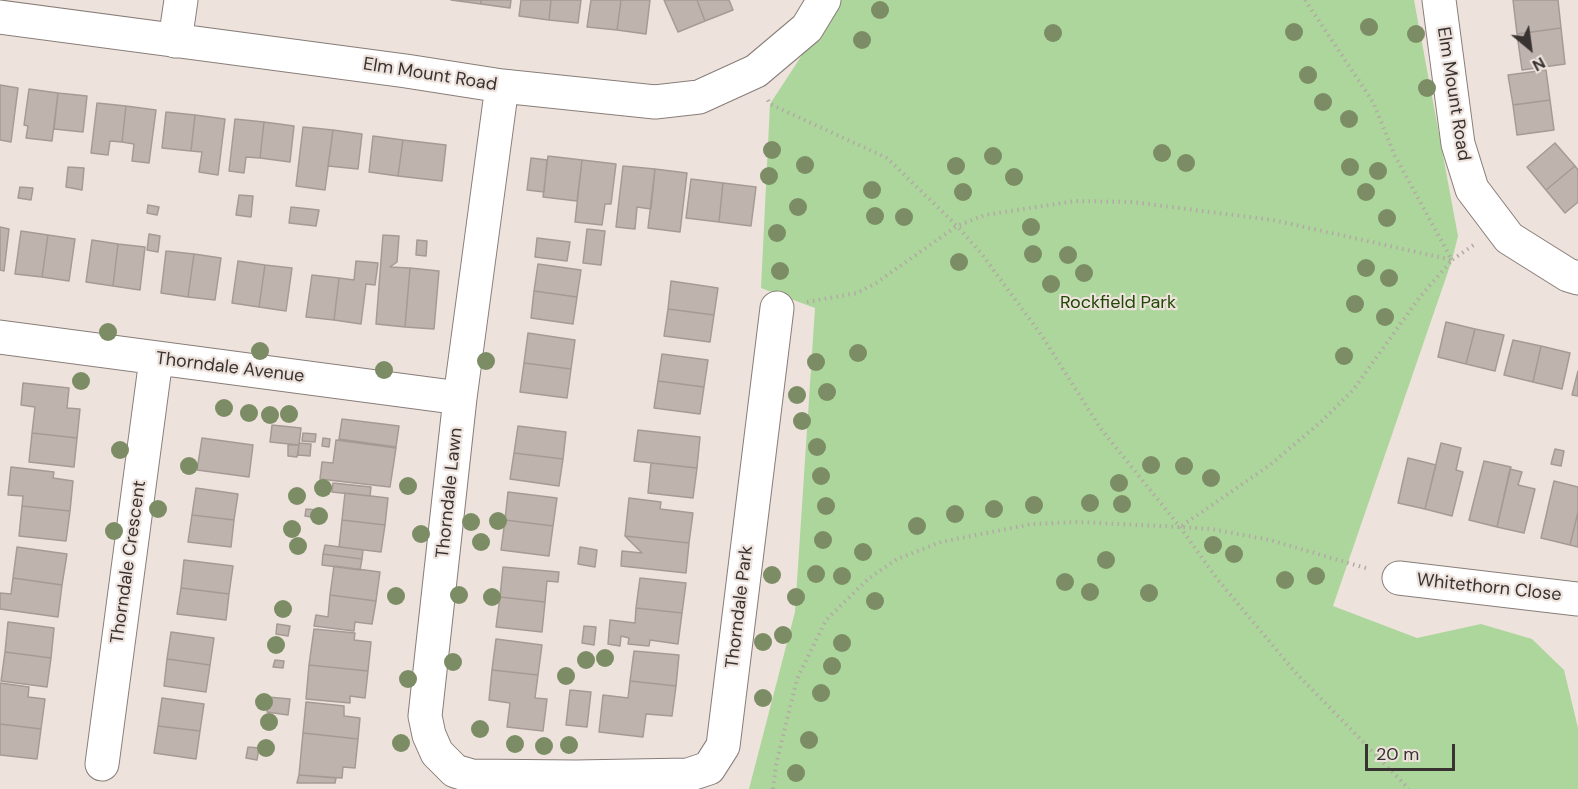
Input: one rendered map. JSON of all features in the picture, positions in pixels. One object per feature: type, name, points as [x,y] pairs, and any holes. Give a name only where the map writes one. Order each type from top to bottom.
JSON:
[{"type":"street","points":[[176,41],[180,0]]},
{"type":"street","name":"Elm Mount Road","points":[[0,17],[406,70],[502,86],[655,102],[699,97],[756,71],[807,28],[824,0]]},
{"type":"street","name":"Elm Mount Road","points":[[1439,0],[1458,144],[1472,189],[1509,238],[1578,278]]},
{"type":"street","name":"Thorndale Lawn","points":[[502,86],[460,398],[425,716],[429,735],[438,755],[455,771],[463,774],[575,783]]},
{"type":"street","name":"Thorndale Park","points":[[575,783],[688,775],[709,768],[723,747],[777,308]]},
{"type":"street","name":"Thorndale Avenue","points":[[0,337],[460,398]]},
{"type":"street","name":"Thorndale Crescent","points":[[102,764],[156,359]]},
{"type":"street","name":"Whitethorn Close","points":[[1399,578],[1575,607]]},
{"type":"path","points":[[1305,0],[1373,102],[1395,156],[1452,260]]},
{"type":"path","points":[[756,71],[770,104],[887,158],[957,225],[981,253],[1042,336],[1101,429],[1180,527],[1218,580],[1295,672],[1409,789]]},
{"type":"path","points":[[777,308],[857,293],[876,283],[957,225],[985,215],[1014,209],[1076,201],[1132,202],[1273,220],[1452,260]]},
{"type":"path","points":[[1180,527],[1270,465],[1322,421],[1353,390],[1424,291],[1452,260],[1500,226]]},
{"type":"path","points":[[773,789],[778,754],[797,680],[826,620],[868,579],[897,559],[941,542],[1032,524],[1078,522],[1180,527],[1270,540],[1399,578]]},
{"type":"green space","name":"Rockfield Park","points":[[838,0],[1414,0],[1458,236],[1452,260],[1333,606],[1417,638],[1481,624],[1532,639],[1564,670],[1578,728],[1578,789],[749,789],[795,612],[815,308],[761,288],[770,104]]},
{"type":"building","points":[[451,0],[481,0],[481,4]]},
{"type":"building","points":[[481,0],[511,0],[510,8],[481,4]]},
{"type":"building","points":[[521,0],[551,0],[549,20],[519,16]]},
{"type":"building","points":[[551,0],[581,0],[578,23],[549,20]]},
{"type":"building","points":[[591,0],[621,0],[617,30],[587,27]]},
{"type":"building","points":[[621,0],[650,0],[646,34],[617,30]]},
{"type":"building","points":[[664,0],[697,0],[705,21],[678,32]]},
{"type":"building","points":[[697,0],[729,0],[733,10],[705,21]]},
{"type":"building","points":[[1513,0],[1558,0],[1561,28],[1517,34]]},
{"type":"building","points":[[1561,28],[1565,64],[1522,70],[1517,34]]},
{"type":"building","points":[[1546,70],[1550,100],[1513,105],[1508,75]]},
{"type":"building","points":[[0,85],[18,88],[11,142],[0,140]]},
{"type":"building","points":[[29,89],[58,93],[52,141],[26,138],[28,126],[24,125]]},
{"type":"building","points":[[58,93],[87,96],[83,132],[54,129]]},
{"type":"building","points":[[1550,100],[1554,130],[1517,135],[1513,105]]},
{"type":"building","points":[[97,103],[126,106],[122,142],[110,141],[108,155],[91,153]]},
{"type":"building","points":[[126,106],[156,110],[149,163],[132,161],[134,144],[122,142]]},
{"type":"building","points":[[166,112],[195,115],[191,151],[162,148]]},
{"type":"building","points":[[195,115],[225,119],[218,175],[199,172],[202,152],[191,151]]},
{"type":"building","points":[[235,119],[264,122],[260,158],[246,157],[244,173],[229,171]]},
{"type":"building","points":[[264,122],[294,126],[290,162],[260,158]]},
{"type":"building","points":[[303,127],[333,130],[325,190],[296,186]]},
{"type":"building","points":[[333,130],[362,134],[358,169],[328,166]]},
{"type":"building","points":[[373,136],[403,140],[398,176],[369,172]]},
{"type":"building","points":[[403,140],[446,145],[442,181],[398,176]]},
{"type":"building","points":[[1555,143],[1575,166],[1546,190],[1527,167]]},
{"type":"building","points":[[548,156],[582,160],[577,201],[543,197]]},
{"type":"building","points":[[531,158],[547,160],[544,192],[527,190]]},
{"type":"building","points":[[582,160],[616,164],[611,204],[605,204],[602,225],[575,222]]},
{"type":"building","points":[[623,166],[655,169],[651,209],[637,207],[635,229],[616,227]]},
{"type":"building","points":[[1575,166],[1578,170],[1578,202],[1565,213],[1546,190]]},
{"type":"building","points":[[68,167],[84,168],[82,190],[66,187]]},
{"type":"building","points":[[655,169],[687,173],[680,232],[648,228]]},
{"type":"building","points":[[691,179],[723,183],[719,222],[686,218]]},
{"type":"building","points":[[723,183],[756,187],[751,226],[719,222]]},
{"type":"building","points":[[20,187],[33,188],[31,200],[18,198]]},
{"type":"building","points":[[239,195],[253,196],[251,217],[236,215]]},
{"type":"building","points":[[148,205],[159,207],[157,215],[147,213]]},
{"type":"building","points":[[291,207],[319,210],[316,226],[289,223]]},
{"type":"building","points":[[0,227],[9,229],[4,271],[0,270]]},
{"type":"building","points":[[587,229],[605,231],[601,265],[583,263]]},
{"type":"building","points":[[21,231],[48,235],[42,277],[15,274]]},
{"type":"building","points":[[149,234],[160,236],[158,252],[147,250]]},
{"type":"building","points":[[48,235],[75,239],[69,281],[42,277]]},
{"type":"building","points":[[383,235],[399,236],[397,262],[390,267],[410,268],[405,327],[376,324]]},
{"type":"building","points":[[537,238],[570,242],[567,261],[535,257]]},
{"type":"building","points":[[92,240],[118,244],[113,286],[86,282]]},
{"type":"building","points":[[417,240],[427,241],[426,256],[416,255]]},
{"type":"building","points":[[118,244],[145,247],[140,290],[113,286]]},
{"type":"building","points":[[166,251],[194,254],[188,297],[161,293]]},
{"type":"building","points":[[194,254],[221,258],[215,300],[188,297]]},
{"type":"building","points":[[238,261],[265,265],[259,307],[232,303]]},
{"type":"building","points":[[356,261],[378,263],[375,285],[366,284],[361,324],[334,320],[339,278],[354,280]]},
{"type":"building","points":[[538,264],[581,270],[577,297],[534,291]]},
{"type":"building","points":[[265,265],[292,268],[286,311],[259,307]]},
{"type":"building","points":[[410,268],[439,271],[434,329],[405,327]]},
{"type":"building","points":[[312,275],[339,278],[334,320],[306,317]]},
{"type":"building","points":[[671,281],[718,288],[714,315],[668,309]]},
{"type":"building","points":[[534,291],[577,297],[573,324],[531,318]]},
{"type":"building","points":[[668,309],[714,315],[710,342],[664,336]]},
{"type":"building","points":[[1446,322],[1475,329],[1466,364],[1438,357]]},
{"type":"building","points":[[1475,329],[1504,335],[1495,371],[1466,364]]},
{"type":"building","points":[[528,333],[575,340],[571,369],[524,363]]},
{"type":"building","points":[[1513,340],[1541,346],[1533,382],[1504,375]]},
{"type":"building","points":[[1541,346],[1570,353],[1562,389],[1533,382]]},
{"type":"building","points":[[662,354],[708,360],[704,387],[658,381]]},
{"type":"building","points":[[524,363],[571,369],[567,398],[520,392]]},
{"type":"building","points":[[1578,371],[1578,396],[1572,395]]},
{"type":"building","points":[[658,381],[704,387],[700,414],[654,408]]},
{"type":"building","points":[[23,383],[69,388],[67,408],[80,409],[77,438],[32,433],[35,407],[21,405]]},
{"type":"building","points":[[342,419],[399,426],[396,447],[339,439]]},
{"type":"building","points":[[272,425],[301,428],[299,445],[270,442]]},
{"type":"building","points":[[518,426],[566,432],[563,459],[514,453]]},
{"type":"building","points":[[638,430],[700,437],[697,468],[634,461]]},
{"type":"building","points":[[32,433],[77,438],[74,467],[29,462]]},
{"type":"building","points":[[303,433],[316,434],[315,442],[302,441]]},
{"type":"building","points":[[202,438],[253,445],[249,477],[197,470]]},
{"type":"building","points":[[323,438],[330,439],[329,447],[322,446]]},
{"type":"building","points":[[336,440],[396,448],[390,487],[320,479],[322,462],[333,463]]},
{"type":"building","points":[[299,443],[311,444],[310,456],[298,455]]},
{"type":"building","points":[[1441,443],[1461,448],[1456,470],[1463,472],[1452,516],[1425,509]]},
{"type":"building","points":[[288,445],[299,445],[297,457],[288,456]]},
{"type":"building","points":[[1555,449],[1564,451],[1561,466],[1551,464]]},
{"type":"building","points":[[514,453],[563,459],[559,486],[510,479]]},
{"type":"building","points":[[1408,458],[1436,465],[1425,509],[1398,503]]},
{"type":"building","points":[[1484,461],[1511,467],[1497,527],[1469,520]]},
{"type":"building","points":[[651,463],[697,468],[693,498],[648,493]]},
{"type":"building","points":[[11,467],[54,472],[53,478],[73,481],[70,511],[22,506],[23,496],[8,495]]},
{"type":"building","points":[[1510,469],[1522,472],[1518,485],[1535,489],[1524,533],[1497,527]]},
{"type":"building","points":[[1554,481],[1578,487],[1578,512],[1570,545],[1541,538]]},
{"type":"building","points":[[333,483],[371,487],[370,496],[332,492]]},
{"type":"building","points":[[196,488],[238,494],[234,520],[192,515]]},
{"type":"building","points":[[508,492],[557,498],[553,526],[505,520]]},
{"type":"building","points":[[345,493],[388,498],[385,525],[342,520]]},
{"type":"building","points":[[629,498],[661,502],[660,509],[693,513],[689,543],[625,536]]},
{"type":"building","points":[[22,506],[70,511],[66,541],[19,536]]},
{"type":"building","points":[[306,509],[318,510],[317,518],[305,516]]},
{"type":"building","points":[[1578,512],[1578,547],[1570,545]]},
{"type":"building","points":[[192,515],[234,520],[231,547],[188,542]]},
{"type":"building","points":[[342,520],[385,525],[381,552],[339,547]]},
{"type":"building","points":[[505,520],[553,526],[549,556],[501,550]]},
{"type":"building","points":[[625,536],[689,543],[686,573],[621,566],[622,551],[642,553]]},
{"type":"building","points":[[325,545],[363,550],[362,559],[323,554]]},
{"type":"building","points":[[17,547],[67,554],[62,585],[13,578]]},
{"type":"building","points":[[580,547],[597,550],[595,567],[578,564]]},
{"type":"building","points":[[323,554],[362,559],[360,570],[322,565]]},
{"type":"building","points":[[184,560],[233,566],[229,594],[181,588]]},
{"type":"building","points":[[334,566],[380,572],[376,601],[330,595]]},
{"type":"building","points":[[503,567],[559,572],[558,582],[547,581],[545,602],[500,597]]},
{"type":"building","points":[[13,578],[62,585],[58,617],[0,609],[0,593],[11,594]]},
{"type":"building","points":[[640,578],[686,583],[682,613],[636,608]]},
{"type":"building","points":[[181,588],[229,594],[226,620],[177,614]]},
{"type":"building","points":[[330,595],[376,601],[372,624],[355,622],[354,631],[314,626],[316,615],[328,617]]},
{"type":"building","points":[[500,597],[545,602],[542,632],[496,627]]},
{"type":"building","points":[[636,608],[682,613],[678,644],[650,640],[649,646],[628,644],[629,638],[621,636],[620,646],[608,644],[610,620],[635,623]]},
{"type":"building","points":[[8,622],[54,628],[51,658],[5,652]]},
{"type":"building","points":[[277,624],[290,626],[288,636],[276,634]]},
{"type":"building","points":[[584,626],[596,627],[594,645],[582,643]]},
{"type":"building","points":[[314,629],[355,633],[354,640],[371,642],[368,671],[309,665]]},
{"type":"building","points":[[171,632],[214,638],[210,665],[167,659]]},
{"type":"building","points":[[496,639],[542,645],[538,675],[492,670]]},
{"type":"building","points":[[634,651],[679,655],[676,686],[630,681]]},
{"type":"building","points":[[5,652],[51,658],[47,687],[1,681]]},
{"type":"building","points":[[167,659],[210,665],[206,692],[164,686]]},
{"type":"building","points":[[275,660],[284,661],[283,668],[273,667]]},
{"type":"building","points":[[309,665],[368,671],[365,698],[350,696],[350,703],[306,699]]},
{"type":"building","points":[[492,670],[538,675],[535,698],[547,699],[543,731],[507,727],[510,703],[489,700]]},
{"type":"building","points":[[630,681],[676,686],[672,716],[646,714],[643,737],[599,732],[603,695],[628,698]]},
{"type":"building","points":[[0,683],[29,687],[28,697],[45,699],[41,729],[0,724]]},
{"type":"building","points":[[570,690],[591,692],[587,727],[566,725]]},
{"type":"building","points":[[268,697],[290,699],[288,715],[267,712]]},
{"type":"building","points":[[162,698],[204,704],[200,731],[158,726]]},
{"type":"building","points":[[306,702],[344,706],[344,716],[360,718],[358,739],[303,733]]},
{"type":"building","points":[[0,724],[41,729],[37,759],[0,755]]},
{"type":"building","points":[[158,726],[200,731],[196,759],[154,753]]},
{"type":"building","points":[[303,733],[358,739],[355,768],[343,767],[342,778],[299,775]]},
{"type":"building","points":[[248,747],[259,748],[257,760],[246,758]]},
{"type":"building","points":[[299,775],[336,778],[335,783],[297,783]]}]
